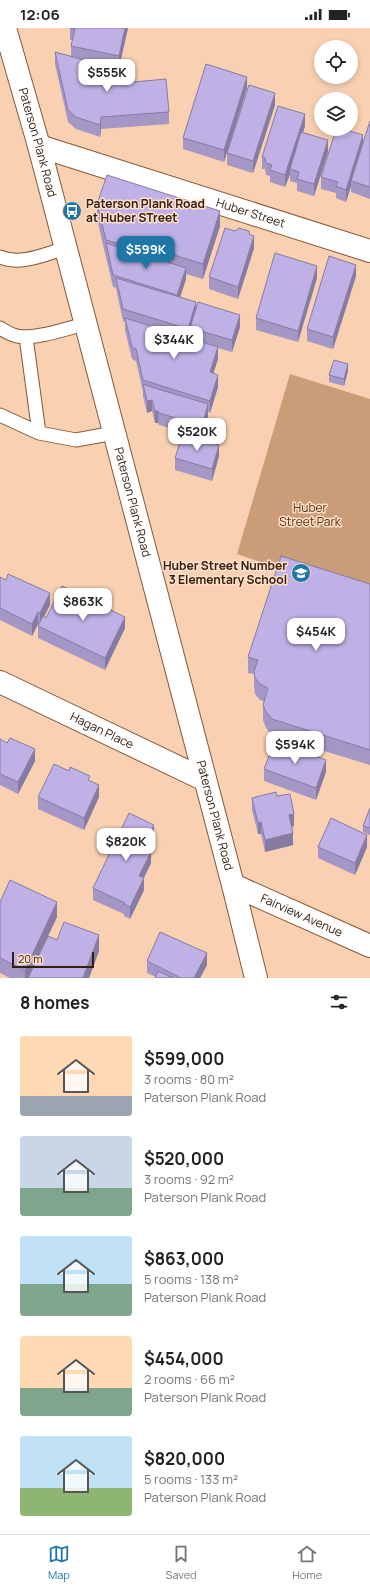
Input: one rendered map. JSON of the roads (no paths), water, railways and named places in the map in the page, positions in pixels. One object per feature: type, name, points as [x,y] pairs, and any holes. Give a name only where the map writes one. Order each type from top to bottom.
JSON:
[{"type":"street","name":"Paterson Plank Road","points":[[5,28],[39,146],[66,248],[205,780],[234,885],[256,978]]},
{"type":"street","name":"Huber Street","points":[[39,146],[370,251]]},
{"type":"street","name":"Hagan Place","points":[[0,682],[205,780]]},
{"type":"street","name":"Fairview Avenue","points":[[234,885],[370,946]]},
{"type":"lane","points":[[0,257],[12,261],[24,260],[66,248]]},
{"type":"lane","points":[[0,328],[17,336],[26,337],[46,334],[86,324]]},
{"type":"lane","points":[[26,337],[39,433]]},
{"type":"lane","points":[[0,415],[39,433],[76,440],[114,433]]},
{"type":"place","name":"Paterson Plank Road at Huber STreet","points":[[72,211]]},
{"type":"place","name":"Huber Street Number 3 Elementary School","points":[[301,573]]},
{"type":"park label","name":"Huber Street Park","points":[[310,515]]}]
